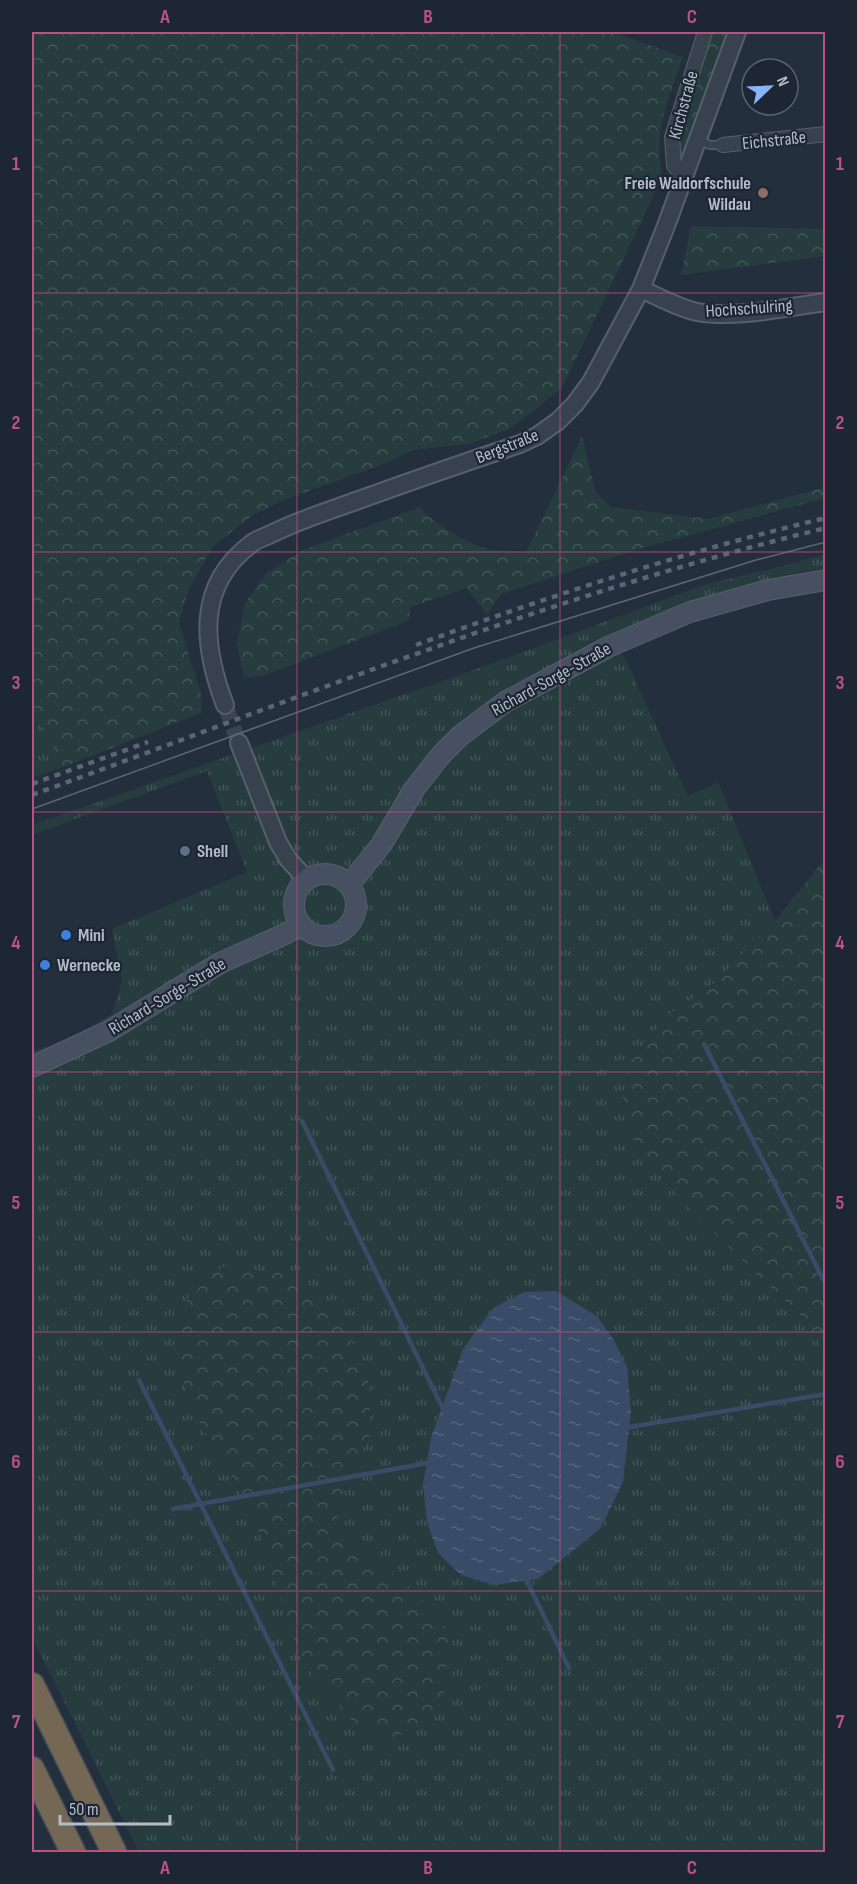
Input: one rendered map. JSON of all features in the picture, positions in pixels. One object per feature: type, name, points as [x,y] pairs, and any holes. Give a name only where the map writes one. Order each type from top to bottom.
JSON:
[{"type":"highway","points":[[32,1685],[114,1852]]},
{"type":"highway","points":[[32,1768],[73,1852]]},
{"type":"main road","name":"Richard-Sorge-Straße","points":[[349,885],[381,845],[415,788],[436,761],[460,736],[505,702],[608,647],[690,612],[768,590],[825,580]]},
{"type":"main road","points":[[315,875],[333,875],[349,885],[354,892],[356,910],[354,918],[342,932],[333,935],[316,935],[301,925],[296,916],[295,896],[307,880],[315,875]]},
{"type":"main road","name":"Richard-Sorge-Straße","points":[[32,1067],[109,1031],[220,963],[301,925]]},
{"type":"street","name":"Kirchstraße","points":[[684,175],[674,165],[672,136],[705,32]]},
{"type":"street","name":"Bergstraße","points":[[225,705],[214,675],[209,651],[210,607],[218,582],[232,562],[252,543],[295,523],[520,444],[537,436],[558,421],[575,404],[591,382],[641,289],[737,32]]},
{"type":"street","name":"Eichstraße","points":[[723,145],[825,134]]},
{"type":"street","name":"Hochschulring","points":[[641,289],[696,312],[713,314],[825,302]]},
{"type":"street","points":[[239,743],[278,842],[288,859],[307,880]]},
{"type":"lane","points":[[698,140],[710,145],[723,145]]},
{"type":"green space","points":[[32,32],[612,32],[683,57],[667,102],[661,130],[662,178],[562,388],[511,428],[469,444],[411,450],[389,462],[281,501],[253,515],[213,546],[188,591],[179,623],[202,697],[201,713],[63,767],[41,723],[32,715]]},
{"type":"green space","points":[[710,32],[729,32],[680,158],[676,160],[678,124]]},
{"type":"green space","points":[[691,226],[825,229],[825,256],[681,275]]},
{"type":"green space","points":[[582,437],[596,493],[611,507],[708,519],[825,487],[825,498],[639,549],[501,594],[487,615],[467,588],[411,607],[408,621],[265,675],[244,678],[237,644],[245,603],[267,573],[303,550],[420,507],[441,526],[471,543],[488,549],[526,552]]},
{"type":"green space","points":[[825,554],[825,568],[770,580],[716,596],[609,636],[626,660],[688,796],[718,782],[775,921],[714,983],[665,1018],[629,1063],[635,1146],[693,1213],[799,1314],[825,1351],[825,1852],[489,1852],[481,1846],[435,1852],[139,1852],[32,1637],[32,1051],[66,1041],[112,1014],[122,980],[112,929],[247,872],[207,771],[32,835],[32,825],[488,665],[707,584]],"holes":[[[200,1277],[371,1433],[353,1466],[336,1514],[351,1540],[417,1593],[276,1581],[255,1521],[230,1473],[203,1430],[180,1342],[184,1305]],[[556,1291],[597,1316],[631,1412],[623,1483],[601,1528],[451,1383],[463,1349]]]},
{"type":"green space","points":[[32,715],[41,723],[63,767],[32,778]]},
{"type":"green space","points":[[825,861],[825,1351],[799,1314],[693,1213],[635,1146],[623,1098],[629,1063],[665,1018],[714,983],[775,921]]},
{"type":"green space","points":[[226,1266],[287,1274],[326,1309],[356,1347],[368,1378],[371,1433],[353,1466],[336,1514],[351,1540],[417,1593],[449,1635],[443,1707],[421,1730],[386,1738],[353,1722],[302,1662],[255,1521],[230,1473],[203,1430],[184,1386],[180,1342],[184,1305],[200,1277]]},
{"type":"green space","points":[[451,1844],[481,1846],[489,1852],[435,1852]]},
{"type":"water","points":[[556,1291],[597,1316],[615,1342],[627,1367],[631,1412],[623,1482],[601,1528],[538,1579],[494,1585],[461,1575],[438,1553],[427,1522],[423,1484],[431,1438],[463,1349],[493,1308],[524,1292]]},
{"type":"waterway","points":[[704,1044],[826,1285]]},
{"type":"waterway","points":[[302,1121],[445,1413]]},
{"type":"waterway","points":[[139,1380],[333,1770]]},
{"type":"waterway","points":[[624,1428],[826,1394]]},
{"type":"waterway","points":[[173,1509],[433,1462]]},
{"type":"waterway","points":[[525,1577],[569,1668]]},
{"type":"tunnel","points":[[225,705],[239,743]]},
{"type":"tram line","points":[[32,809],[474,648],[756,560],[826,542]]},
{"type":"railway","points":[[416,645],[619,576],[722,545],[826,518]]},
{"type":"railway","points":[[32,795],[524,616],[624,584],[826,528]]},
{"type":"railway","points":[[32,784],[148,742]]},
{"type":"place","name":"Freie Waldorfschule Wildau","points":[[763,193]]},
{"type":"place","name":"Shell","points":[[185,851]]},
{"type":"place","name":"Mini","points":[[66,935]]},
{"type":"place","name":"Wernecke","points":[[45,965]]}]
